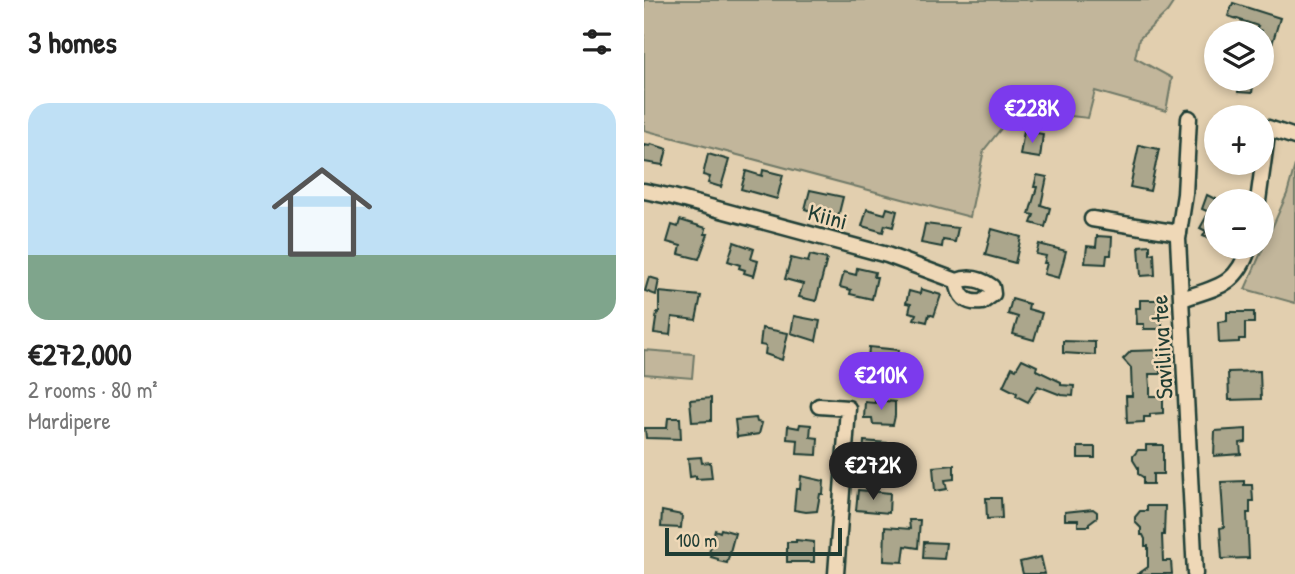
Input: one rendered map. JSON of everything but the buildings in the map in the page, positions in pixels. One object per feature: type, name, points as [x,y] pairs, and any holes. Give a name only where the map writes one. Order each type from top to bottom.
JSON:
[{"type":"street","name":"Saviliiva tee","points":[[1189,118],[1185,194],[1179,233],[1195,574]]},
{"type":"street","points":[[1260,189],[1268,128],[1295,136]]},
{"type":"street","name":"Kiini","points":[[644,191],[887,255],[957,281],[977,279],[989,285],[993,291],[992,296],[986,301],[969,301],[960,293],[957,281]]},
{"type":"street","points":[[1092,219],[1179,233]]},
{"type":"street","points":[[1182,299],[1232,280],[1243,259]]},
{"type":"street","points":[[819,406],[848,408],[836,574]]},
{"type":"shaded area","points":[[644,0],[1175,0],[1167,12],[1139,39],[1135,58],[1172,78],[1166,111],[1095,91],[1088,118],[1016,110],[984,150],[970,217],[644,130]]},
{"type":"shaded area","points":[[1295,165],[1295,303],[1245,289],[1258,259],[1274,259],[1274,223],[1287,194]]},
{"type":"shaded area","points":[[644,350],[694,354],[692,378],[644,374]]}]
